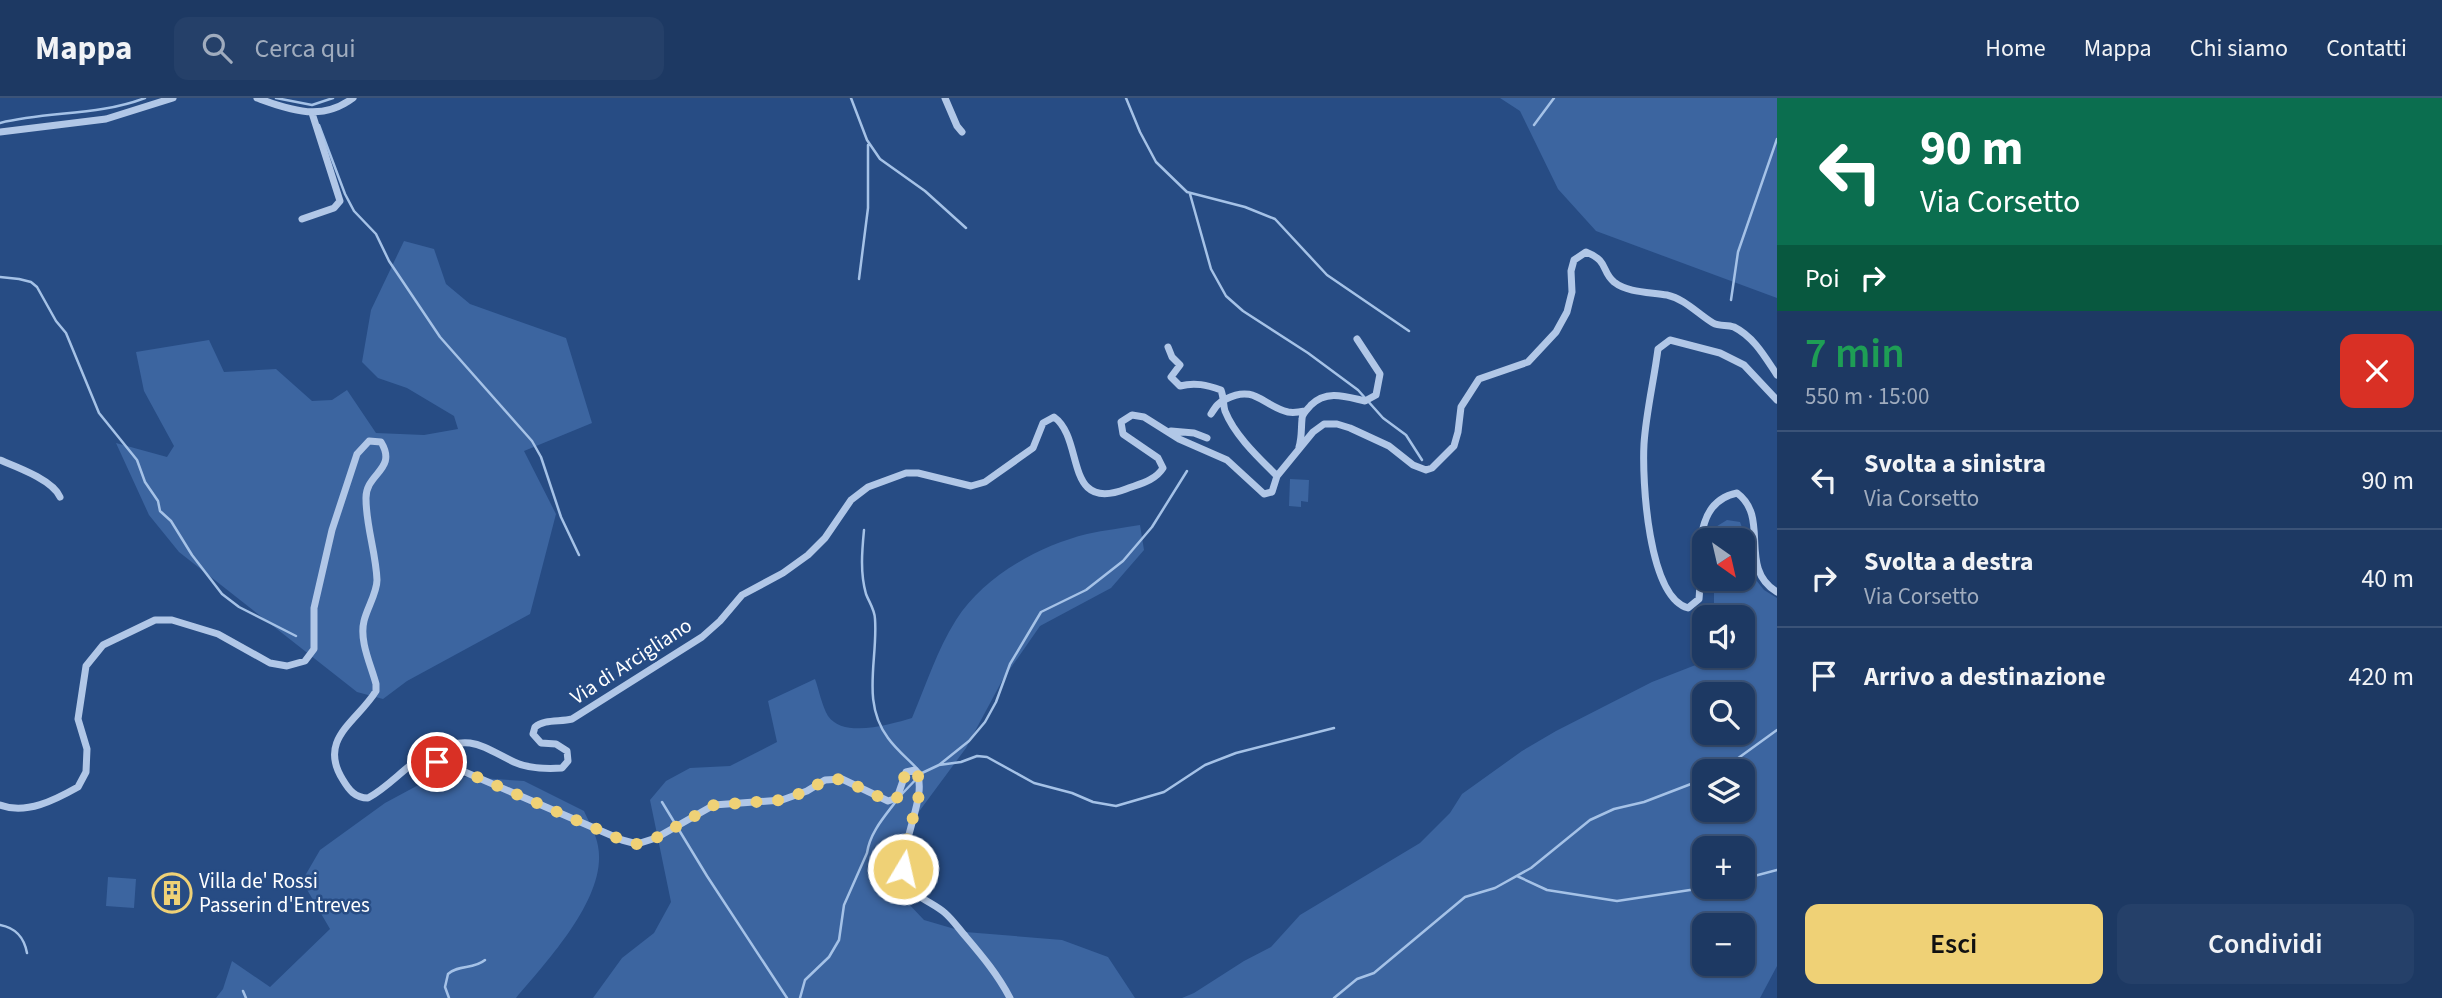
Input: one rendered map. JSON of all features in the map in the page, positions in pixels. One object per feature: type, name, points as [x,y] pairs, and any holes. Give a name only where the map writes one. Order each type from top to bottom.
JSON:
[{"type":"street","points":[[0,132],[106,119],[173,98]]},
{"type":"street","points":[[257,98],[295,111],[312,113],[339,107],[353,98]]},
{"type":"street","points":[[945,98],[962,132]]},
{"type":"street","points":[[302,219],[337,207],[340,201],[312,113]]},
{"type":"street","points":[[1168,347],[1172,357],[1180,365],[1171,377],[1174,381],[1180,386],[1189,383],[1221,390],[1225,400],[1224,409],[1237,429],[1278,476],[1319,426],[1337,424],[1389,446],[1413,465],[1426,470],[1432,468],[1454,446],[1461,407],[1479,379],[1528,362],[1556,332],[1567,312],[1572,292],[1571,271],[1574,260],[1586,252],[1602,261],[1613,281],[1626,288],[1682,300],[1717,325],[1730,325],[1746,334],[1758,346],[1777,375]]},
{"type":"street","points":[[1296,454],[1302,436],[1302,418],[1305,411],[1316,401],[1334,394],[1365,401],[1376,395],[1380,374],[1357,339]]},
{"type":"street","points":[[1777,400],[1744,365],[1685,342],[1670,340],[1658,349],[1644,453],[1652,544],[1666,589],[1679,605],[1688,608],[1699,599],[1701,537],[1711,509],[1729,495],[1737,493],[1748,501],[1753,518],[1757,568],[1764,583],[1777,592]]},
{"type":"street","points":[[1211,414],[1218,403],[1244,393],[1260,397],[1290,413],[1305,411]]},
{"type":"street","name":"Via di Arcigliano","points":[[0,805],[12,810],[26,809],[78,787],[86,772],[87,749],[78,719],[86,666],[103,645],[155,620],[172,621],[218,634],[270,663],[287,666],[305,662],[314,649],[314,608],[332,530],[357,454],[369,442],[381,442],[387,452],[386,464],[371,481],[365,497],[377,583],[363,624],[363,638],[376,691],[338,737],[332,751],[337,770],[347,787],[360,798],[368,798],[417,759],[436,749],[466,741],[491,749],[516,763],[543,769],[562,768],[568,761],[567,751],[556,744],[541,743],[533,734],[535,727],[545,722],[572,719],[702,637],[742,595],[783,573],[808,555],[825,538],[851,500],[868,487],[906,473],[918,473],[971,486],[985,482],[1033,448],[1043,423],[1054,417],[1062,425],[1077,468],[1087,485],[1096,493],[1112,495],[1154,478],[1163,468],[1158,458],[1124,434],[1120,426],[1123,419],[1132,415],[1141,415],[1163,429],[1227,460],[1264,494],[1272,492],[1278,476]]},
{"type":"street","points":[[1163,429],[1194,433],[1207,438]]},
{"type":"street","points":[[0,460],[36,476],[58,492],[60,497]]},
{"type":"street","points":[[417,759],[451,766],[622,840],[637,844],[656,838],[714,805],[782,800],[807,791],[825,780],[842,779],[888,801],[897,798],[906,772],[915,770],[920,789],[907,838],[903,869],[907,883],[911,890],[947,914],[984,958],[1010,998]]},
{"type":"shaded area","points":[[1500,98],[1777,98],[1777,298],[1596,231],[1558,189],[1520,111]]},
{"type":"shaded area","points":[[404,241],[434,249],[446,284],[470,304],[566,338],[592,423],[524,451],[556,514],[530,614],[407,681],[383,699],[357,692],[179,552],[149,515],[116,443],[167,457],[174,446],[144,391],[136,352],[209,340],[224,372],[276,369],[312,401],[332,400],[347,390],[376,433],[424,435],[458,429],[454,416],[407,388],[378,378],[362,362],[371,310]]},
{"type":"shaded area","points":[[1290,479],[1309,480],[1308,502],[1301,501],[1301,507],[1289,506]]},
{"type":"shaded area","points":[[1727,520],[1740,522],[1742,528],[1714,528]]},
{"type":"shaded area","points":[[1140,525],[1144,550],[1111,588],[1040,626],[1003,679],[966,748],[912,821],[895,856],[896,876],[905,900],[924,920],[965,932],[1062,940],[1108,957],[1135,998],[593,998],[622,958],[654,933],[671,902],[650,800],[666,781],[690,768],[730,766],[777,742],[768,701],[815,679],[822,703],[835,723],[845,727],[868,728],[912,718],[949,631],[967,604],[996,577],[1031,555],[1068,539]]},
{"type":"shaded area","points":[[1755,575],[1764,590],[1777,598],[1777,966],[1760,998],[1182,998],[1271,947],[1300,915],[1420,843],[1450,813],[1462,794],[1522,751],[1556,731],[1652,682],[1692,666],[1755,668],[1755,605],[1714,605],[1714,592],[1755,592]]},
{"type":"shaded area","points":[[437,775],[524,781],[584,811],[596,837],[599,866],[594,886],[584,907],[558,948],[516,998],[216,998],[223,989],[232,961],[270,987],[330,929],[302,881],[320,850],[385,803]]},
{"type":"shaded area","points":[[108,877],[136,879],[134,908],[106,906]]},
{"type":"waterway","points":[[0,123],[109,108],[145,98]]},
{"type":"waterway","points":[[276,98],[312,105],[333,98]]},
{"type":"waterway","points":[[851,98],[867,140],[880,159],[925,191],[966,228]]},
{"type":"waterway","points":[[1126,98],[1156,162],[1187,192],[1245,207],[1275,219],[1327,275],[1409,331]]},
{"type":"waterway","points":[[1534,125],[1554,98]]},
{"type":"waterway","points":[[319,125],[354,211],[376,234],[389,261],[440,337],[532,441],[541,457],[561,517],[579,555]]},
{"type":"waterway","points":[[1731,300],[1738,252],[1777,139]]},
{"type":"waterway","points":[[859,279],[868,208],[868,145]]},
{"type":"waterway","points":[[1190,194],[1211,269],[1226,296],[1243,311],[1308,353],[1358,390],[1383,418],[1406,435],[1422,460]]},
{"type":"waterway","points":[[0,277],[31,282],[37,287],[66,333],[99,413],[137,460],[145,482],[158,501],[160,511],[171,521],[192,555],[222,594],[239,607],[296,636]]},
{"type":"waterway","points":[[901,795],[922,773],[939,765],[969,741],[985,722],[996,702],[1010,664],[1041,612],[1086,590],[1123,561],[1152,527],[1187,471]]},
{"type":"waterway","points":[[864,530],[863,578],[875,619],[872,680],[875,710],[888,738],[921,773]]},
{"type":"waterway","points":[[939,765],[961,762],[977,756],[987,757],[1034,783],[1072,793],[1093,802],[1116,806],[1164,792],[1205,765],[1236,753],[1334,728]]},
{"type":"waterway","points":[[1737,759],[1777,730]]},
{"type":"waterway","points":[[1334,998],[1357,979],[1374,973],[1465,897],[1495,888],[1531,868],[1590,820],[1614,809],[1644,802],[1692,784]]},
{"type":"waterway","points":[[800,998],[805,980],[829,957],[839,940],[844,905],[871,838],[897,800]]},
{"type":"waterway","points":[[662,802],[787,998]]},
{"type":"waterway","points":[[1755,876],[1777,870]]},
{"type":"waterway","points":[[1517,876],[1547,890],[1617,901],[1692,890]]},
{"type":"waterway","points":[[0,925],[11,928],[18,934],[27,953]]},
{"type":"waterway","points":[[449,998],[445,987],[448,974],[485,960]]},
{"type":"waterway","points":[[243,991],[246,998]]},
{"type":"place","name":"Villa de' Rossi Passerin d'Entreves","points":[[172,893]]},
{"type":"route","points":[[437,762],[637,844],[656,838],[714,805],[782,800],[807,791],[825,780],[842,779],[888,801],[897,798],[906,772],[915,770],[920,776],[920,789],[907,838],[903,869]]}]
